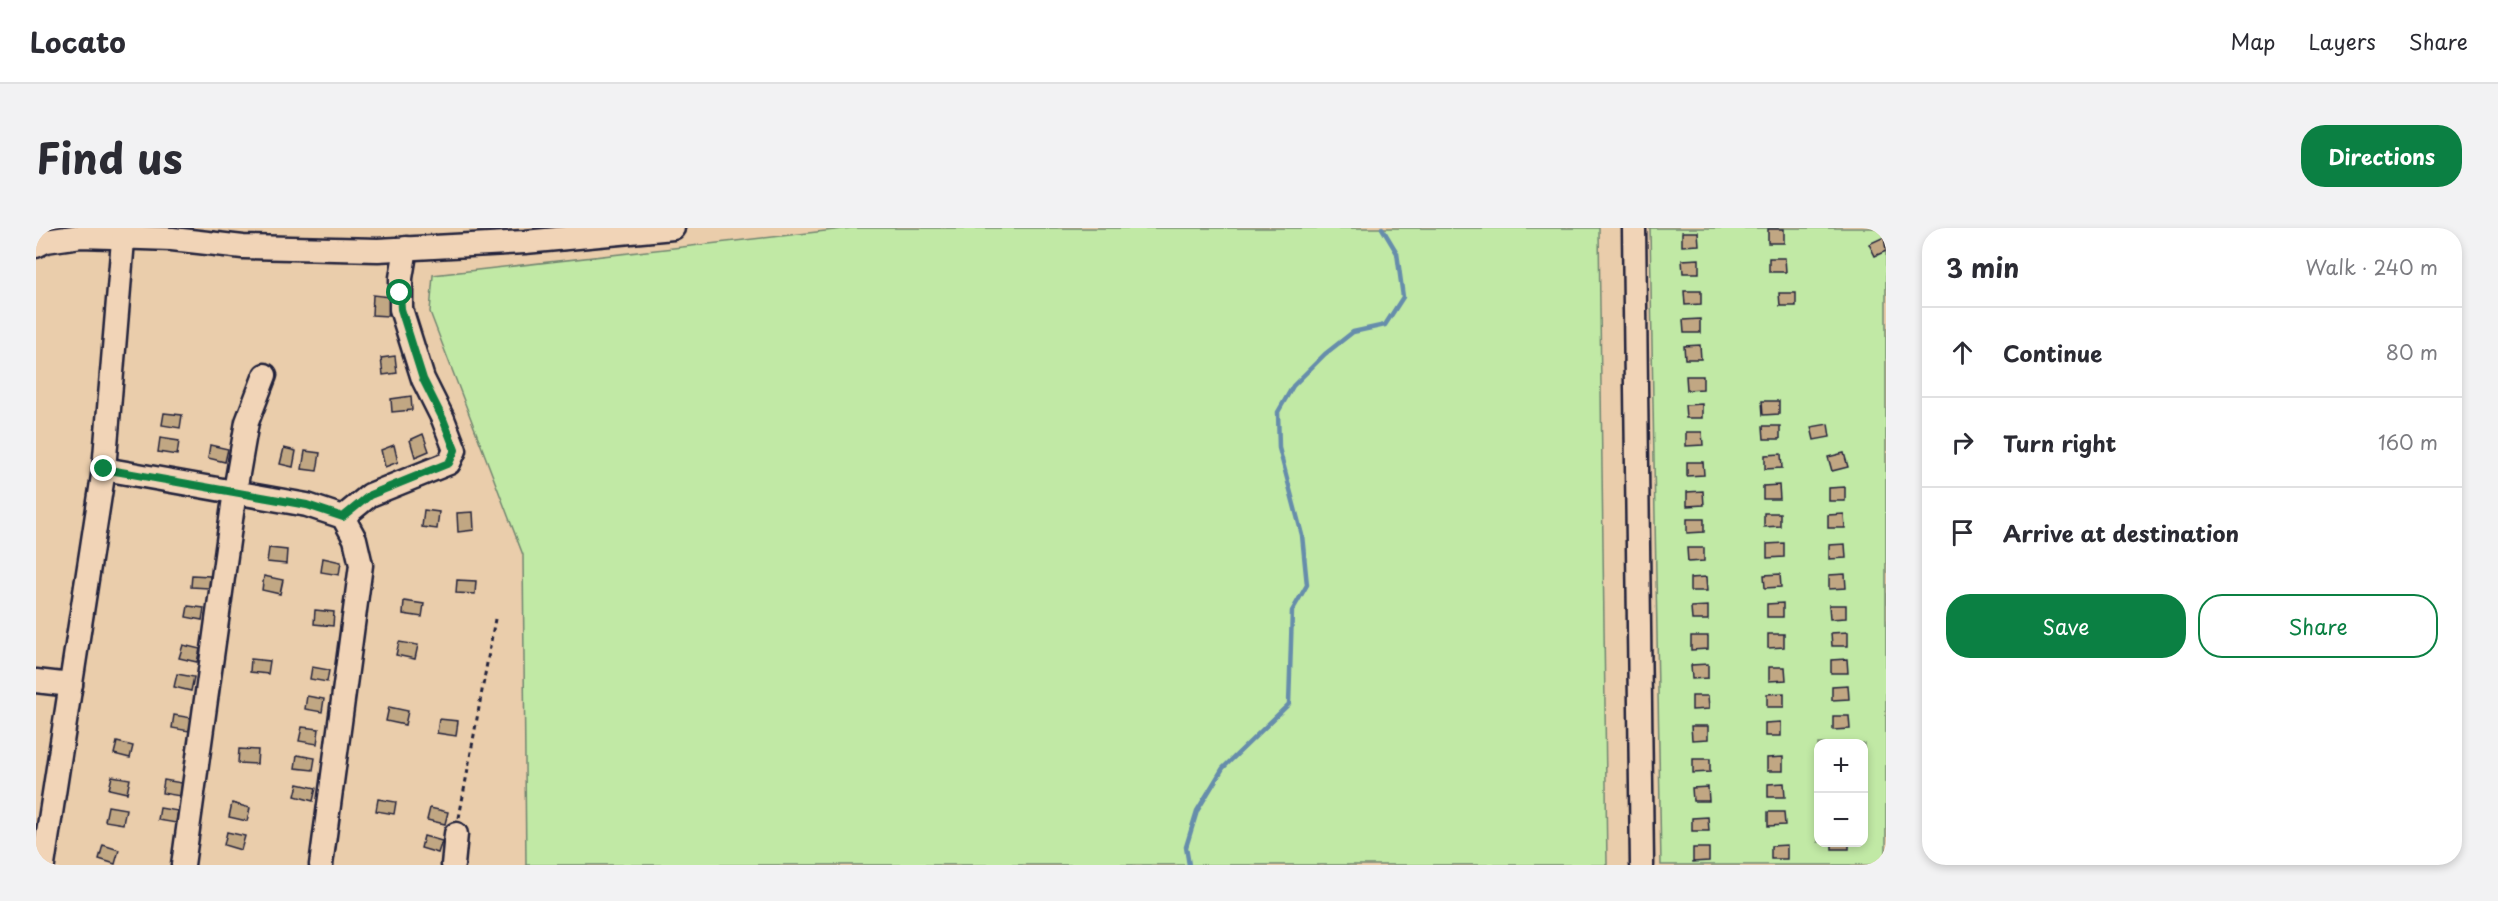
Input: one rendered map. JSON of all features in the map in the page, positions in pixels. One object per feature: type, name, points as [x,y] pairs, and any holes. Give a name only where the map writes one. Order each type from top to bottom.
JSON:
[{"type":"street","points":[[39,241],[124,232],[243,247],[406,248],[630,234],[673,228]]},
{"type":"street","points":[[1634,228],[1642,865]]},
{"type":"street","points":[[43,865],[43,812],[71,685],[104,469],[124,232]]},
{"type":"street","points":[[343,517],[370,495],[449,463],[455,450],[423,379],[401,309],[400,285],[406,248]]},
{"type":"street","points":[[183,865],[235,491],[247,422],[265,375]]},
{"type":"street","points":[[104,469],[307,505],[343,517],[356,539],[361,566],[321,865]]},
{"type":"street","points":[[36,681],[71,685]]},
{"type":"street","points":[[453,865],[456,834]]},
{"type":"path","points":[[456,834],[495,619]]},
{"type":"green space","points":[[852,228],[1599,228],[1607,865],[526,865],[523,555],[430,312],[433,275]]},
{"type":"green space","points":[[1650,228],[1886,228],[1886,865],[1661,865]]},
{"type":"building","points":[[1768,229],[1784,229],[1784,243],[1768,243]]},
{"type":"building","points":[[1682,232],[1698,232],[1699,245],[1682,246]]},
{"type":"building","points":[[1884,237],[1886,251],[1875,256],[1869,244]]},
{"type":"building","points":[[1769,258],[1785,258],[1786,272],[1769,272]]},
{"type":"building","points":[[1699,259],[1699,273],[1683,273],[1682,260]]},
{"type":"building","points":[[1684,291],[1701,291],[1701,304],[1685,305]]},
{"type":"building","points":[[1779,293],[1796,293],[1796,306],[1780,306]]},
{"type":"building","points":[[373,295],[390,297],[388,316],[372,315]]},
{"type":"building","points":[[1700,319],[1700,333],[1684,333],[1683,320]]},
{"type":"building","points":[[1700,345],[1701,359],[1685,359],[1684,346]]},
{"type":"building","points":[[395,356],[397,373],[383,375],[381,358]]},
{"type":"building","points":[[1686,376],[1703,376],[1703,389],[1687,390]]},
{"type":"building","points":[[411,396],[412,410],[392,412],[391,399]]},
{"type":"building","points":[[1762,401],[1779,401],[1779,414],[1763,415]]},
{"type":"building","points":[[1702,404],[1702,418],[1686,418],[1685,405]]},
{"type":"building","points":[[164,413],[182,415],[180,428],[162,425]]},
{"type":"building","points":[[1828,424],[1830,437],[1814,440],[1811,427]]},
{"type":"building","points":[[1763,426],[1780,426],[1780,439],[1764,439]]},
{"type":"building","points":[[1686,432],[1702,432],[1703,445],[1686,446]]},
{"type":"building","points":[[423,434],[429,451],[415,457],[410,440]]},
{"type":"building","points":[[160,438],[179,441],[177,455],[158,452]]},
{"type":"building","points":[[210,445],[228,449],[225,462],[208,458]]},
{"type":"building","points":[[394,445],[398,462],[385,467],[381,450]]},
{"type":"building","points":[[284,448],[296,451],[293,467],[280,464]]},
{"type":"building","points":[[305,451],[320,453],[317,471],[302,469]]},
{"type":"building","points":[[1844,453],[1848,467],[1832,471],[1828,457]]},
{"type":"building","points":[[1781,454],[1782,468],[1765,469],[1765,455]]},
{"type":"building","points":[[1687,462],[1703,462],[1704,475],[1687,476]]},
{"type":"building","points":[[1779,485],[1780,499],[1763,499],[1763,486]]},
{"type":"building","points":[[1845,487],[1845,501],[1829,501],[1829,488]]},
{"type":"building","points":[[1703,491],[1704,505],[1687,506],[1687,492]]},
{"type":"building","points":[[424,510],[439,512],[437,529],[422,527]]},
{"type":"building","points":[[473,512],[474,530],[458,532],[457,513]]},
{"type":"building","points":[[1764,513],[1780,513],[1780,526],[1764,527]]},
{"type":"building","points":[[1844,514],[1845,528],[1828,528],[1828,515]]},
{"type":"building","points":[[1687,519],[1704,519],[1704,532],[1687,533]]},
{"type":"building","points":[[1784,543],[1784,557],[1767,558],[1767,544]]},
{"type":"building","points":[[1845,544],[1846,558],[1829,559],[1829,545]]},
{"type":"building","points":[[269,548],[287,550],[286,564],[267,562]]},
{"type":"building","points":[[1687,548],[1704,548],[1704,561],[1688,562]]},
{"type":"building","points":[[323,558],[341,562],[339,575],[321,572]]},
{"type":"building","points":[[1780,574],[1781,587],[1765,588],[1764,575]]},
{"type":"building","points":[[1845,574],[1846,588],[1829,589],[1829,575]]},
{"type":"building","points":[[192,575],[210,576],[209,588],[191,587]]},
{"type":"building","points":[[264,576],[283,580],[280,594],[262,590]]},
{"type":"building","points":[[1706,577],[1707,591],[1690,591],[1690,578]]},
{"type":"building","points":[[457,580],[476,581],[475,594],[456,593]]},
{"type":"building","points":[[404,601],[424,604],[422,617],[403,614]]},
{"type":"building","points":[[1783,603],[1783,617],[1767,617],[1767,604]]},
{"type":"building","points":[[1829,605],[1846,605],[1846,618],[1830,619]]},
{"type":"building","points":[[188,606],[204,608],[202,620],[186,617]]},
{"type":"building","points":[[1708,606],[1708,620],[1692,620],[1691,607]]},
{"type":"building","points":[[315,610],[334,612],[333,626],[314,624]]},
{"type":"building","points":[[1848,632],[1848,646],[1832,646],[1831,633]]},
{"type":"building","points":[[1768,634],[1784,634],[1784,647],[1768,648]]},
{"type":"building","points":[[1691,636],[1708,636],[1708,649],[1691,650]]},
{"type":"building","points":[[399,642],[418,645],[415,659],[396,655]]},
{"type":"building","points":[[183,645],[200,649],[197,662],[179,658]]},
{"type":"building","points":[[251,659],[270,661],[268,674],[250,672]]},
{"type":"building","points":[[1847,659],[1848,673],[1831,673],[1831,660]]},
{"type":"building","points":[[1708,664],[1708,678],[1692,679],[1691,665]]},
{"type":"building","points":[[312,667],[329,670],[327,682],[310,679]]},
{"type":"building","points":[[1769,667],[1785,667],[1786,680],[1769,681]]},
{"type":"building","points":[[177,674],[194,677],[191,691],[174,687]]},
{"type":"building","points":[[1848,685],[1849,699],[1832,700],[1832,686]]},
{"type":"building","points":[[1784,693],[1784,707],[1767,707],[1767,694]]},
{"type":"building","points":[[307,696],[324,699],[322,712],[305,709]]},
{"type":"building","points":[[1692,696],[1708,696],[1709,709],[1692,710]]},
{"type":"building","points":[[389,707],[408,711],[405,725],[386,721]]},
{"type":"building","points":[[174,715],[192,718],[189,731],[172,728]]},
{"type":"building","points":[[1833,716],[1849,716],[1850,729],[1833,730]]},
{"type":"building","points":[[439,719],[458,721],[456,736],[437,733]]},
{"type":"building","points":[[1781,722],[1781,736],[1765,736],[1765,723]]},
{"type":"building","points":[[1691,726],[1708,726],[1708,739],[1692,740]]},
{"type":"building","points":[[302,727],[319,729],[317,744],[299,741]]},
{"type":"building","points":[[117,742],[133,746],[130,758],[114,754]]},
{"type":"building","points":[[239,749],[258,750],[257,764],[238,763]]},
{"type":"building","points":[[297,755],[315,758],[313,770],[295,768]]},
{"type":"building","points":[[1783,757],[1783,771],[1767,771],[1767,758]]},
{"type":"building","points":[[1693,759],[1710,759],[1710,772],[1693,773]]},
{"type":"building","points":[[112,776],[130,779],[127,793],[109,789]]},
{"type":"building","points":[[164,780],[182,783],[180,796],[162,793]]},
{"type":"building","points":[[1784,783],[1785,797],[1768,797],[1768,784]]},
{"type":"building","points":[[298,784],[316,788],[313,801],[295,796]]},
{"type":"building","points":[[1708,787],[1709,801],[1693,801],[1692,788]]},
{"type":"building","points":[[378,799],[396,802],[394,814],[376,811]]},
{"type":"building","points":[[232,803],[250,808],[247,821],[229,817]]},
{"type":"building","points":[[108,806],[126,809],[123,824],[105,821]]},
{"type":"building","points":[[160,808],[178,811],[176,823],[158,820]]},
{"type":"building","points":[[430,808],[448,812],[445,824],[427,820]]},
{"type":"building","points":[[1768,812],[1784,812],[1785,825],[1768,826]]},
{"type":"building","points":[[1708,817],[1709,831],[1692,831],[1692,818]]},
{"type":"building","points":[[227,832],[245,836],[241,850],[224,845]]},
{"type":"building","points":[[424,836],[442,841],[438,853],[421,848]]},
{"type":"building","points":[[103,845],[119,850],[115,864],[99,859]]},
{"type":"building","points":[[1787,845],[1787,859],[1771,859],[1771,846]]},
{"type":"building","points":[[1832,847],[1849,847],[1849,849],[1832,849]]},
{"type":"building","points":[[1693,848],[1709,848],[1709,861],[1693,862]]},
{"type":"waterway","points":[[1189,865],[1186,847],[1197,811],[1223,768],[1289,704],[1292,611],[1307,585],[1302,535],[1279,448],[1278,412],[1293,386],[1325,354],[1353,332],[1385,325],[1403,297],[1397,253],[1382,228]]},
{"type":"route","points":[[104,469],[307,505],[343,517],[370,495],[444,466],[449,463],[455,450],[423,379],[401,309],[400,293]]}]
